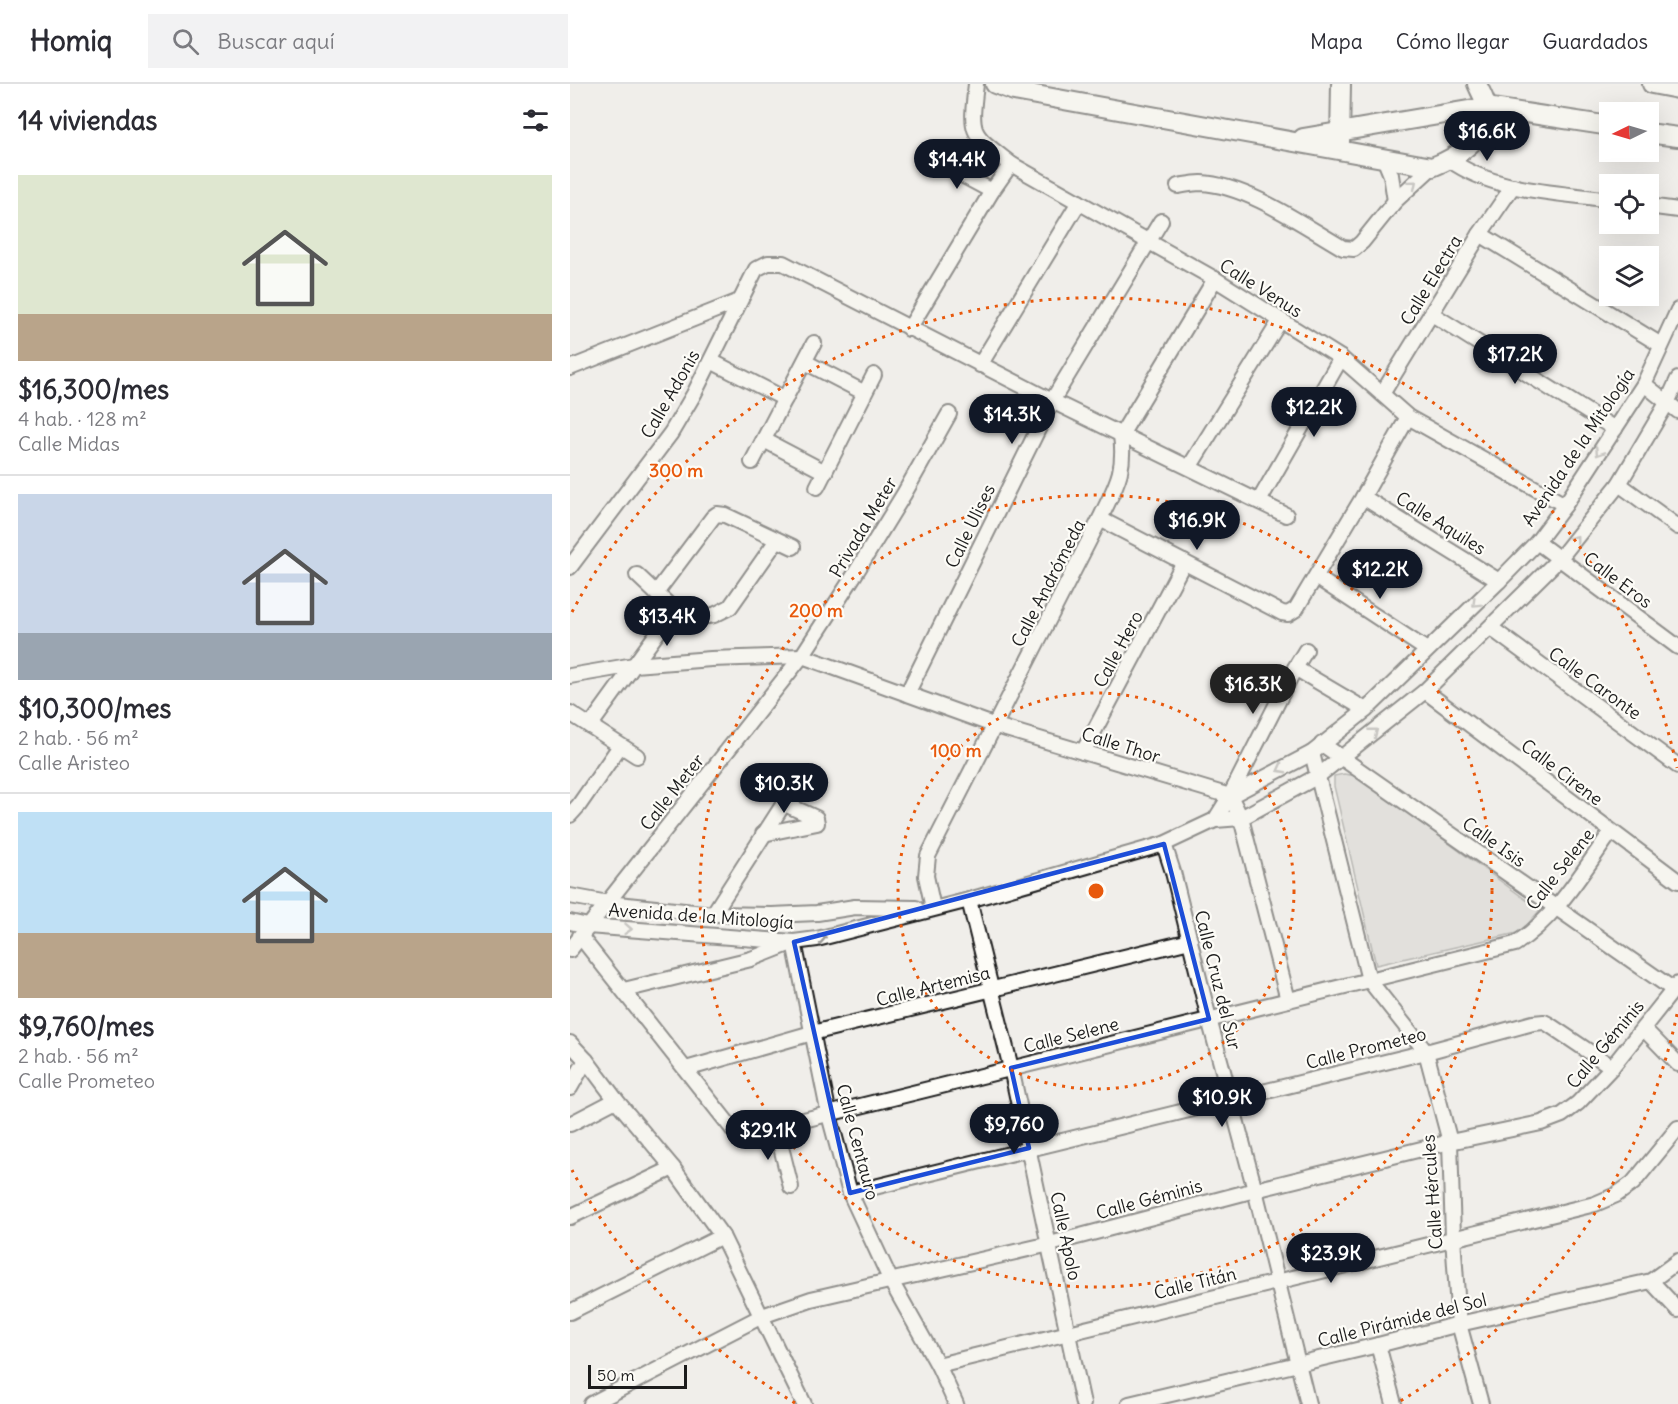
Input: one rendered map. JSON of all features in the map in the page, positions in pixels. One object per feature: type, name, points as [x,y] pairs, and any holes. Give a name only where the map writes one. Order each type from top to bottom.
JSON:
[{"type":"main road","points":[[994,84],[1014,91],[1289,140],[1340,140],[1486,107],[1599,124]]},
{"type":"main road","points":[[1340,140],[1341,84]]},
{"type":"main road","points":[[1340,140],[1384,158],[1432,167],[1450,160],[1476,137],[1483,126],[1486,107],[1477,84]]},
{"type":"main road","points":[[1653,84],[1678,89]]},
{"type":"main road","points":[[1659,134],[1678,137]]},
{"type":"street","name":"Calle Venus","points":[[976,84],[972,120],[974,129],[982,141],[1011,164],[1215,279],[1341,358],[1408,417],[1565,505]]},
{"type":"street","points":[[1384,158],[1391,175],[1395,201]]},
{"type":"street","points":[[1450,160],[1466,172],[1512,186],[1599,198]]},
{"type":"street","points":[[936,161],[992,191]]},
{"type":"street","points":[[1011,164],[992,191],[909,328],[1052,401],[1190,466],[1286,515]]},
{"type":"street","points":[[1178,186],[1199,183],[1230,189],[1257,199],[1348,250],[1359,246],[1395,201],[1432,167]]},
{"type":"street","name":"Calle Electra","points":[[1382,394],[1512,186]]},
{"type":"street","points":[[980,365],[1079,202]]},
{"type":"street","points":[[1659,207],[1678,210]]},
{"type":"street","name":"Calle Ulises","points":[[908,694],[1052,401],[1161,221]]},
{"type":"street","points":[[1480,234],[1661,345]]},
{"type":"street","name":"Calle Adonis","points":[[570,567],[672,433],[711,361],[756,269],[768,262],[783,263],[909,328]]},
{"type":"street","points":[[1121,435],[1215,279]]},
{"type":"street","points":[[570,368],[739,301]]},
{"type":"street","name":"Avenida de la Mitología","points":[[1230,796],[1317,748],[1366,710],[1537,542],[1565,505],[1644,384],[1678,310]]},
{"type":"street","points":[[1432,314],[1615,429]]},
{"type":"street","points":[[1190,466],[1280,321]]},
{"type":"street","points":[[752,462],[814,343]]},
{"type":"street","points":[[1259,501],[1341,358]]},
{"type":"street","points":[[711,361],[785,399]]},
{"type":"street","points":[[805,362],[864,392]]},
{"type":"street","points":[[817,487],[874,375]]},
{"type":"street","name":"Avenida de la Mitología","points":[[570,922],[584,931],[794,942],[840,934],[969,900],[1164,844],[1215,820],[1241,818],[1318,776],[1425,691],[1491,628],[1560,558],[1619,484],[1672,407],[1678,378]]},
{"type":"street","points":[[1644,384],[1672,407]]},
{"type":"street","name":"Privada Meter","points":[[802,656],[886,524],[949,414]]},
{"type":"street","points":[[1100,519],[1282,613],[1288,614],[1296,609],[1316,577],[1408,417]]},
{"type":"street","name":"Calle Andrómeda","points":[[933,908],[926,876],[928,856],[1100,519],[1121,473],[1124,457],[1121,435]]},
{"type":"street","points":[[764,440],[825,471]]},
{"type":"street","points":[[1619,484],[1678,527]]},
{"type":"street","name":"Calle Aquiles","points":[[1363,496],[1499,581]]},
{"type":"street","points":[[656,593],[717,514],[725,515],[793,547]]},
{"type":"street","points":[[638,575],[674,610],[701,617],[723,612],[730,607],[777,540]]},
{"type":"street","name":"Calle Eros","points":[[1537,542],[1678,647]]},
{"type":"street","name":"Calle Hero","points":[[1083,752],[1184,562]]},
{"type":"street","points":[[1316,577],[1427,650]]},
{"type":"street","points":[[590,726],[674,610]]},
{"type":"street","name":"Calle Caronte","points":[[1491,628],[1678,766]]},
{"type":"street","points":[[1215,820],[1230,796],[1306,650]]},
{"type":"street","points":[[570,676],[634,665],[711,659],[802,656]]},
{"type":"street","name":"Calle Thor","points":[[802,656],[996,726],[1230,796]]},
{"type":"street","name":"Calle Meter","points":[[570,950],[802,656]]},
{"type":"street","points":[[1295,668],[1366,710]]},
{"type":"street","name":"Calle Cirene","points":[[1425,691],[1678,881]]},
{"type":"street","points":[[570,713],[637,756]]},
{"type":"street","points":[[570,815],[579,806],[620,746]]},
{"type":"street","name":"Calle Isis","points":[[1317,748],[1341,758],[1556,908],[1676,987]]},
{"type":"street","name":"Calle Hércules","points":[[1317,748],[1318,776],[1369,980],[1426,1052],[1449,1142],[1459,1324],[1480,1404]]},
{"type":"street","points":[[713,914],[797,783]]},
{"type":"street","points":[[1230,796],[1241,818],[1287,1000]]},
{"type":"street","points":[[763,834],[817,823],[816,818],[785,804]]},
{"type":"street","name":"Calle Selene","points":[[584,931],[624,990],[738,1134],[743,1135],[1515,944],[1531,934],[1556,908],[1611,832]]},
{"type":"street","name":"Calle Cruz del Sur","points":[[1164,844],[1255,1190],[1308,1404]]},
{"type":"street","name":"Avenida de la Mitología","points":[[570,896],[608,903],[713,914],[805,914],[855,907],[933,908]]},
{"type":"street","name":"Calle Apolo","points":[[969,900],[1011,1068],[1083,1404]]},
{"type":"street","name":"Calle Artemisa","points":[[686,1069],[812,1033],[1190,941]]},
{"type":"street","points":[[624,990],[751,959],[794,942]]},
{"type":"street","name":"Calle Centauro","points":[[794,942],[829,1115],[850,1193],[891,1281],[938,1365],[956,1404]]},
{"type":"street","name":"Calle Géminis","points":[[591,1404],[762,1316],[811,1299],[1050,1244],[1449,1142],[1541,1123],[1562,1115],[1578,1103],[1612,1067],[1676,987]]},
{"type":"street","name":"Calle Prometeo","points":[[850,1193],[1540,1022],[1548,1024],[1612,1067]]},
{"type":"street","points":[[1642,1028],[1678,1064]]},
{"type":"street","points":[[570,1043],[673,1168],[722,1236],[804,1404]]},
{"type":"street","points":[[570,1089],[586,1060]]},
{"type":"street","points":[[570,1124],[616,1100]]},
{"type":"street","points":[[776,1127],[791,1187]]},
{"type":"street","name":"Calle Titán","points":[[938,1365],[1594,1204],[1616,1195],[1633,1183],[1678,1128]]},
{"type":"street","points":[[570,1217],[673,1168]]},
{"type":"street","points":[[570,1312],[722,1236]]},
{"type":"street","name":"Calle Pirámide del Sol","points":[[1130,1404],[1167,1400],[1298,1364],[1459,1324],[1651,1281],[1678,1261]]},
{"type":"street","points":[[1651,1281],[1678,1310]]},
{"type":"street","points":[[1378,1345],[1394,1404]]},
{"type":"highlighted area","points":[[1164,844],[1209,1019],[1011,1068],[1029,1148],[850,1193],[794,942]]},
{"type":"shaded area","points":[[1344,774],[1357,776],[1540,910],[1521,932],[1376,965],[1334,786],[1334,776]]}]
